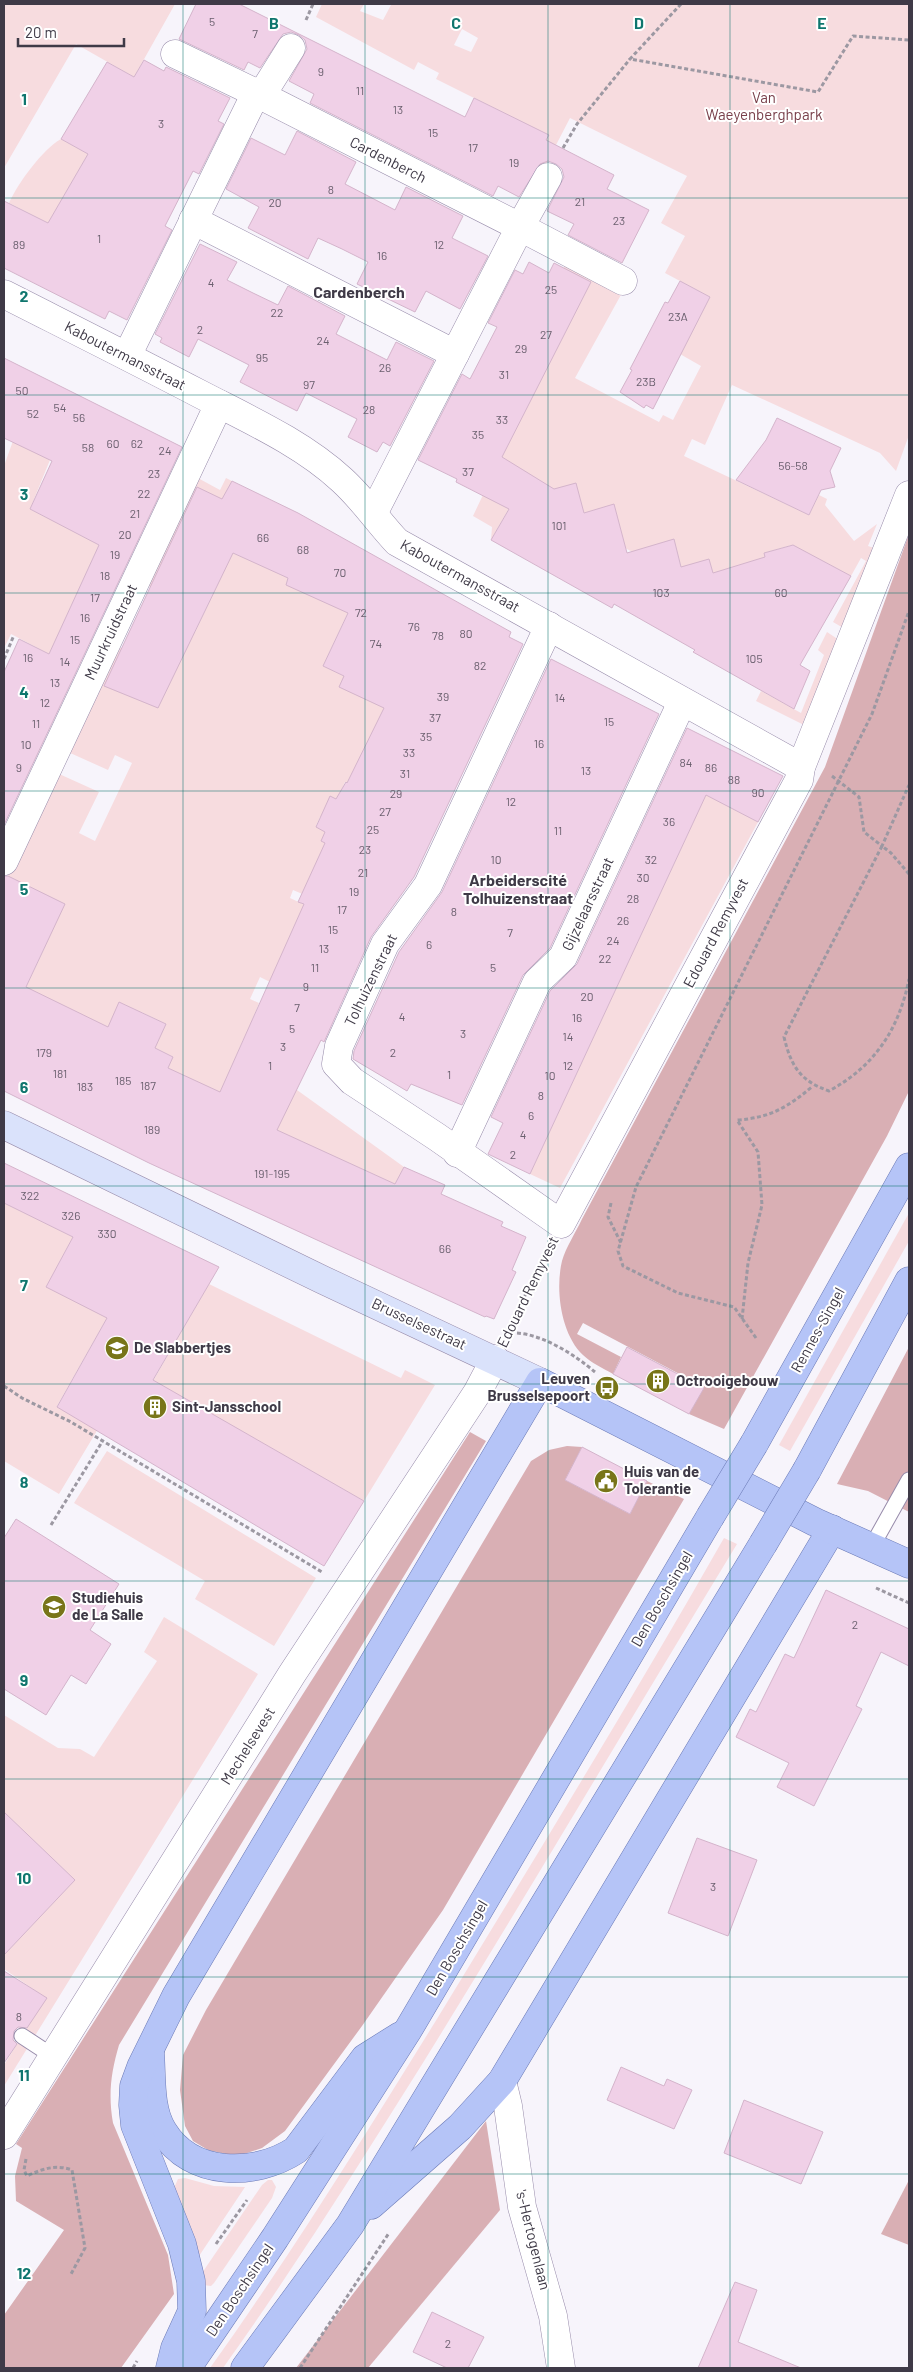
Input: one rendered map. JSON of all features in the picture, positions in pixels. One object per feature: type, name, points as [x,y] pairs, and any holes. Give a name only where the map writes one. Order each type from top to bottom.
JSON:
[{"type":"main road","name":"Rennes-Singel","points":[[710,1517],[754,1444],[909,1167]]},
{"type":"main road","points":[[245,2368],[350,2225],[807,1470],[909,1281]]},
{"type":"main road","points":[[170,2368],[175,2348],[192,2311],[190,2274],[182,2244],[135,2125],[132,2105],[134,2086],[176,1996],[540,1382]]},
{"type":"main road","name":"Brusselsestraat","points":[[540,1382],[832,1529],[909,1564]]},
{"type":"main road","name":"Den Boschsingel","points":[[187,2368],[275,2238],[408,2030],[710,1517]]},
{"type":"main road","points":[[350,2225],[460,2127],[502,2082],[832,1529]]},
{"type":"main road","points":[[150,2051],[155,2110],[163,2131],[190,2158],[209,2165],[238,2169],[282,2159],[296,2150],[364,2058],[408,2030]]},
{"type":"street","points":[[127,356],[256,93],[266,88],[292,48]]},
{"type":"street","name":"Cardenberch","points":[[174,54],[256,93],[623,281]]},
{"type":"street","points":[[374,512],[520,227],[548,177]]},
{"type":"street","points":[[193,220],[455,354]]},
{"type":"street","name":"Kaboutermansstraat","points":[[4,294],[127,356],[305,451],[342,480],[374,512],[382,526],[397,542],[802,767]]},
{"type":"street","name":"Muurkruidstraat","points":[[4,861],[219,404]]},
{"type":"street","name":"Edouard Remyvest","points":[[561,1224],[799,780],[802,767],[909,495]]},
{"type":"street","name":"Tolhuizenstraat","points":[[549,626],[428,885],[385,944],[339,1046],[336,1064],[352,1081],[437,1137],[457,1153],[561,1224]]},
{"type":"street","name":"Gijzelaarsstraat","points":[[457,1153],[537,982],[563,957],[682,702]]},
{"type":"street","name":"Brusselsestraat","points":[[4,1125],[323,1280],[495,1359],[540,1382]]},
{"type":"street","name":"Mechelsevest","points":[[4,2135],[292,1674],[477,1393],[495,1359]]},
{"type":"street","name":"'s-Hertogenlaan","points":[[502,2082],[508,2106],[522,2207],[552,2316],[561,2368]]},
{"type":"lane","points":[[872,1546],[909,1480]]},
{"type":"lane","points":[[22,2036],[54,2057]]},
{"type":"path","points":[[578,123],[630,59],[681,4]]},
{"type":"path","points":[[630,59],[818,92],[853,36],[909,40]]},
{"type":"path","points":[[756,1338],[734,1308],[678,1293],[623,1266],[618,1251],[636,1187],[872,714],[909,611]]},
{"type":"path","points":[[4,660],[14,635]]},
{"type":"path","points":[[802,767],[820,770],[839,779],[860,798],[864,832],[891,853],[909,874]]},
{"type":"path","points":[[909,786],[882,846],[784,1037],[790,1060],[813,1086],[829,1091],[847,1082],[884,1046],[904,1006],[909,979]]},
{"type":"path","points":[[742,1319],[748,1263],[762,1204],[758,1152],[737,1120],[758,1118],[790,1106],[813,1086]]},
{"type":"path","points":[[611,1200],[608,1217],[621,1243]]},
{"type":"path","name":"Edouard Remyvest","points":[[495,1359],[528,1286],[561,1224]]},
{"type":"path","points":[[4,1386],[22,1398],[71,1422],[325,1574]]},
{"type":"path","points":[[52,1525],[102,1442]]},
{"type":"path","points":[[886,1592],[909,1603]]},
{"type":"path","points":[[26,2158],[24,2170],[27,2176],[46,2168],[62,2166],[72,2170],[85,2248],[70,2276]]},
{"type":"path","points":[[213,2249],[250,2196]]},
{"type":"path","points":[[300,2368],[389,2233]]},
{"type":"green space","points":[[5,4],[175,4],[134,77],[76,44],[4,168]]},
{"type":"green space","name":"Van Waeyenberghpark","points":[[322,4],[364,4],[360,11],[383,20],[391,5],[385,4],[909,4],[909,435],[896,471],[880,453],[732,385],[705,445],[692,439],[684,456],[809,515],[819,495],[827,499],[825,505],[854,541],[877,524],[868,546],[877,549],[845,629],[833,622],[866,561],[861,558],[851,576],[792,545],[764,553],[770,573],[713,573],[709,559],[685,581],[674,540],[640,556],[625,548],[614,505],[584,513],[536,494],[517,494],[491,540],[492,527],[473,516],[498,463],[560,275],[566,264],[622,293],[575,378],[659,422],[663,415],[673,420],[701,366],[680,354],[710,297],[665,273],[685,236],[661,223],[687,176],[570,118],[541,174],[535,170],[548,135],[436,79],[439,73],[418,62],[414,70],[316,17]],"holes":[[[462,29],[478,38],[471,52],[454,45]]]},
{"type":"green space","points":[[61,139],[88,154],[48,223],[9,203],[31,168],[46,151]]},
{"type":"green space","points":[[14,438],[52,455],[30,509],[47,518],[55,500],[70,516],[65,527],[99,545],[49,654],[11,634],[4,648],[4,466]]},
{"type":"green space","points":[[196,477],[220,490],[226,478],[232,481],[224,496],[233,553],[289,573],[286,585],[350,608],[323,666],[344,676],[401,664],[359,788],[345,782],[342,789],[351,793],[332,823],[320,817],[316,826],[325,832],[325,843],[307,896],[293,890],[290,898],[305,905],[270,982],[260,977],[250,999],[259,1003],[252,1021],[260,1025],[243,1040],[234,1061],[297,1090],[404,1167],[395,1184],[282,1133],[189,1078],[168,1068],[173,1057],[155,1048],[166,1024],[141,1012],[117,1058],[12,1044],[4,1039],[4,1034],[45,947],[25,936],[10,956],[4,953],[4,884],[57,773],[99,792],[79,833],[95,841],[132,763],[115,755],[108,770],[68,752],[116,646],[144,658],[155,613],[195,632],[217,586],[167,595],[144,584]]},
{"type":"green space","points":[[827,632],[839,640],[804,725],[756,701],[761,691],[801,713],[824,655],[818,650]]},
{"type":"green space","points":[[689,785],[758,822],[560,1188],[530,1174],[694,821]]},
{"type":"green space","points":[[4,1203],[73,1237],[46,1287],[129,1279],[57,1406],[98,1429],[59,1494],[4,1461]]},
{"type":"green space","points":[[909,1213],[909,1241],[790,1451],[779,1445]]},
{"type":"green space","points":[[209,1284],[401,1378],[405,1370],[435,1385],[364,1501],[153,1381]]},
{"type":"green space","points":[[107,1451],[316,1578],[274,1646],[195,1599],[205,1581],[74,1503]]},
{"type":"green space","points":[[724,1538],[737,1544],[421,2066],[249,2331],[223,2368],[210,2368],[299,2237],[412,2059],[584,1777]]},
{"type":"green space","points":[[164,1617],[258,1674],[4,2086],[4,2065],[46,1998],[4,1969],[4,1955],[75,1880],[4,1812],[4,1715],[58,1748],[80,1749],[94,1757],[157,1661],[144,1652]]},
{"type":"green space","points":[[185,2178],[214,2186],[245,2187],[199,2256],[174,2188],[178,2179]]},
{"type":"green space","points":[[268,2180],[272,2180],[276,2187],[272,2198],[214,2283],[211,2286],[203,2285],[202,2273],[262,2185]]},
{"type":"shaded area","points":[[909,534],[909,1091],[887,1136],[724,1429],[689,1414],[704,1387],[583,1323],[577,1334],[621,1357],[613,1374],[583,1355],[569,1336],[562,1311],[559,1285],[562,1261],[582,1219],[825,767]]},
{"type":"shaded area","points":[[909,1347],[909,1512],[868,1491],[837,1484]]},
{"type":"shaded area","points":[[470,1432],[486,1441],[119,2045],[111,2084],[113,2123],[168,2255],[174,2294],[121,2368],[4,2368],[4,2315],[64,2230],[16,2201],[15,2176],[22,2148],[16,2144]]},
{"type":"shaded area","points":[[567,1446],[582,1447],[565,1480],[630,1514],[647,1481],[684,1499],[443,1910],[362,2026],[285,2131],[262,2148],[244,2154],[226,2154],[208,2150],[193,2141],[185,2126],[180,2090],[183,2055],[206,2010],[531,1461],[549,1450]]},
{"type":"shaded area","points":[[486,2121],[500,2210],[368,2368],[296,2368]]},
{"type":"shaded area","points":[[909,2180],[909,2245],[881,2234]]},
{"type":"building","points":[[196,4],[239,4],[465,117],[474,98],[549,135],[546,140],[614,175],[607,189],[649,210],[622,263],[568,235],[574,224],[547,211],[564,177],[562,169],[556,164],[548,161],[540,164],[519,197],[498,186],[493,196],[310,103],[314,94],[289,81],[307,49],[305,40],[299,35],[291,32],[283,34],[260,68],[248,62],[244,70],[179,39]]},
{"type":"building","points":[[144,60],[164,71],[166,67],[230,98],[218,121],[224,124],[199,174],[193,171],[165,226],[172,230],[127,320],[109,311],[105,319],[4,268],[4,201],[48,223],[88,154],[61,139],[107,62],[134,77]]},
{"type":"building","points":[[297,131],[356,162],[345,184],[395,210],[406,187],[463,216],[452,238],[488,256],[460,309],[426,291],[415,312],[357,284],[368,262],[318,238],[308,259],[248,228],[259,207],[226,189],[251,138],[285,155]]},
{"type":"building","points":[[200,244],[237,262],[227,280],[278,305],[288,286],[345,316],[336,334],[387,360],[396,342],[434,361],[390,446],[383,442],[377,452],[348,437],[357,419],[306,393],[297,411],[240,382],[249,365],[198,339],[189,357],[160,342],[162,338],[155,334]]},
{"type":"building","points":[[529,262],[549,273],[554,263],[591,282],[502,457],[554,489],[576,483],[584,513],[614,504],[627,553],[674,539],[681,567],[709,559],[713,573],[765,557],[764,553],[793,545],[851,576],[800,665],[810,671],[794,709],[693,652],[695,650],[614,604],[612,608],[491,540],[509,509],[456,482],[457,479],[418,460],[462,374],[470,379],[497,327],[488,323],[515,270],[523,274]]},
{"type":"building","points":[[680,281],[710,297],[653,409],[646,405],[644,408],[620,392],[665,302],[668,303]]},
{"type":"building","points":[[4,358],[182,447],[4,825],[4,672],[19,639],[49,654],[99,545],[30,509],[52,461],[4,438]]},
{"type":"building","points":[[777,418],[841,448],[830,471],[835,487],[821,490],[809,515],[736,480],[766,440]]},
{"type":"building","points":[[232,481],[298,513],[511,632],[509,637],[523,644],[414,877],[371,937],[324,1042],[321,1040],[277,1130],[395,1184],[404,1167],[445,1185],[441,1194],[503,1222],[501,1226],[526,1237],[512,1270],[516,1272],[494,1319],[485,1317],[149,1163],[4,1091],[4,876],[8,876],[65,904],[26,987],[108,1027],[119,1002],[166,1024],[155,1048],[173,1057],[168,1068],[220,1092],[304,904],[298,902],[325,843],[321,841],[325,832],[316,827],[330,796],[336,799],[347,783],[384,708],[339,687],[344,676],[323,666],[348,613],[286,585],[288,578],[233,553],[158,708],[104,686],[197,487],[222,499]]},
{"type":"building","points":[[551,659],[659,714],[550,948],[523,975],[462,1105],[411,1084],[407,1091],[353,1059],[354,1051],[399,952],[442,892]]},
{"type":"building","points":[[687,728],[783,776],[758,822],[706,795],[530,1174],[488,1154],[503,1123],[491,1117],[550,991],[577,964]]},
{"type":"building","name":"Sint-Jansschool","points":[[4,1163],[219,1267],[153,1380],[364,1501],[324,1566],[57,1407],[107,1318],[46,1287],[73,1237],[4,1203]]},
{"type":"building","name":"Octrooigebouw","points":[[627,1347],[704,1388],[689,1414],[613,1374]]},
{"type":"building","name":"Huis van de Tolerantie","points":[[582,1447],[647,1481],[630,1514],[565,1480]]},
{"type":"building","name":"Studiehuis de La Salle","points":[[16,1519],[119,1584],[90,1630],[111,1644],[86,1684],[71,1675],[46,1715],[4,1689],[4,1538]]},
{"type":"building","points":[[826,1590],[909,1629],[909,1666],[881,1652],[856,1706],[862,1709],[814,1806],[777,1787],[789,1763],[736,1737],[750,1709],[756,1712],[785,1654],[794,1658]]},
{"type":"building","points":[[4,1812],[75,1880],[4,1955]]},
{"type":"building","points":[[697,1838],[757,1860],[728,1936],[668,1913]]},
{"type":"building","points":[[4,1971],[47,1998],[27,2028],[18,2027],[14,2031],[13,2040],[17,2044],[4,2063]]},
{"type":"building","points":[[621,2067],[664,2086],[667,2079],[692,2090],[674,2129],[607,2100]]},
{"type":"building","points":[[744,2100],[823,2132],[801,2184],[724,2153]]},
{"type":"building","points":[[735,2282],[757,2290],[738,2342],[801,2368],[698,2368]]},
{"type":"building","points":[[432,2312],[484,2337],[468,2368],[447,2368],[413,2352]]},
{"type":"place","name":"De Slabbertjes","points":[[117,1348]]},
{"type":"place","name":"Octrooigebouw","points":[[658,1381]]},
{"type":"place","name":"Leuven Brusselsepoort","points":[[607,1388]]},
{"type":"place","name":"Sint-Jansschool","points":[[155,1407]]},
{"type":"place","name":"Huis van de Tolerantie","points":[[606,1481]]},
{"type":"place","name":"Studiehuis de La Salle","points":[[54,1607]]},
{"type":"district","name":"Cardenberch","points":[[359,292]]},
{"type":"district","name":"Arbeiderscité Tolhuizenstraat","points":[[518,889]]}]
